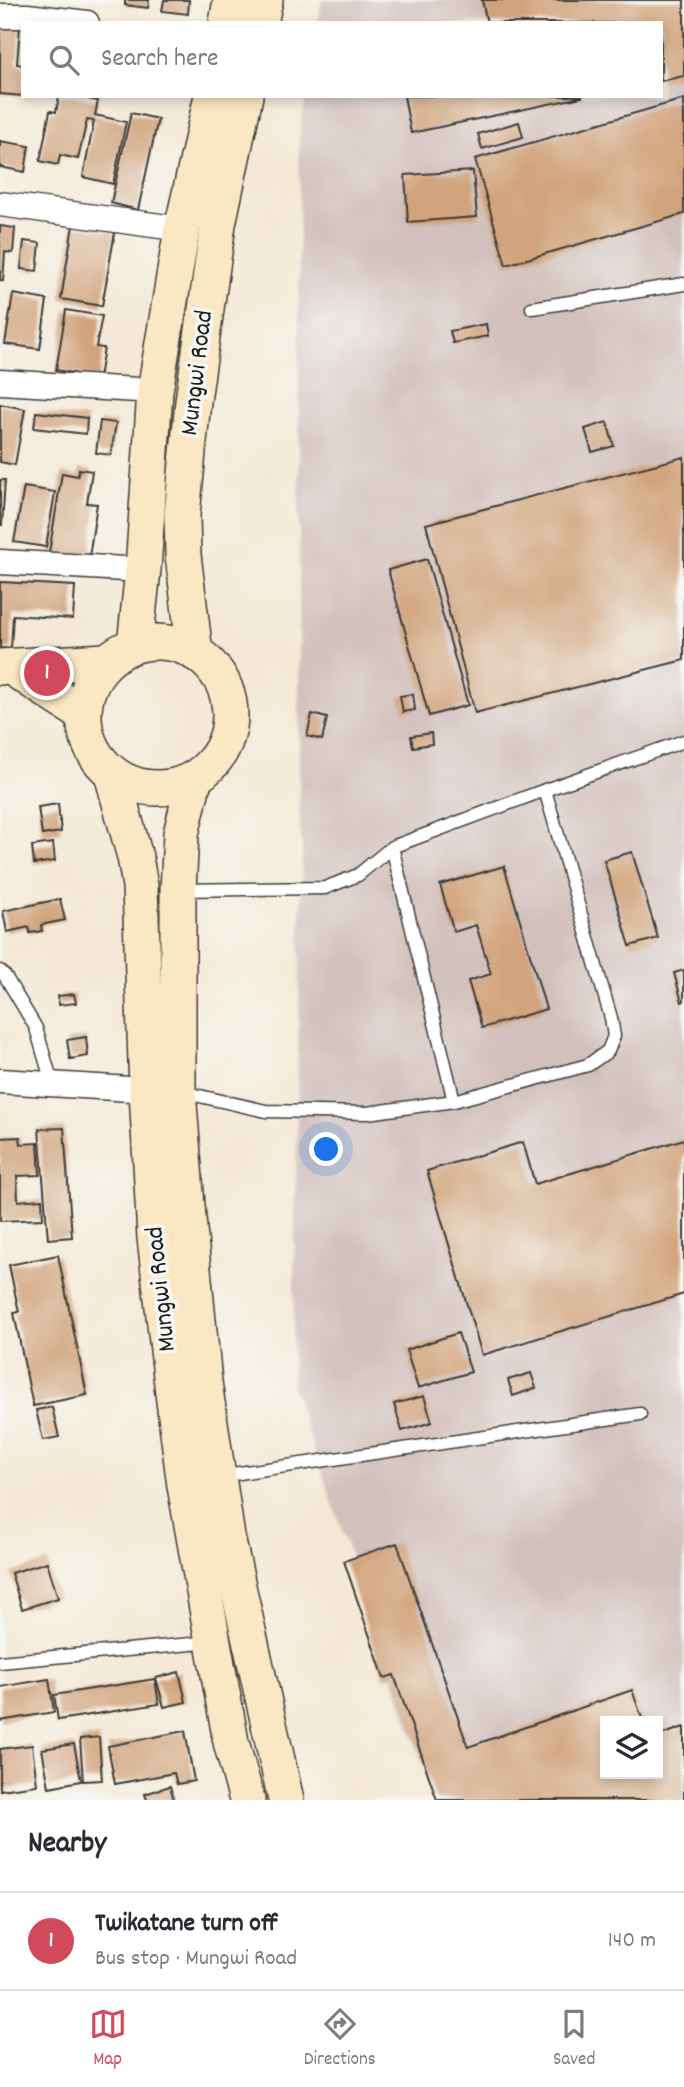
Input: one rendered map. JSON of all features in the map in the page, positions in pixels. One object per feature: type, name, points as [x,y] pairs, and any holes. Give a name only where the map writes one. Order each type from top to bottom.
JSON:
[{"type":"main road","points":[[227,21],[231,0]]},
{"type":"main road","points":[[260,21],[265,0]]},
{"type":"main road","name":"Mungwi Road","points":[[121,653],[143,570],[155,391],[182,229],[212,98]]},
{"type":"main road","name":"Mungwi Road","points":[[195,653],[183,555],[182,515],[193,401],[218,224],[245,98]]},
{"type":"main road","points":[[5,667],[121,653],[156,641],[176,644],[195,653],[214,669],[226,691],[230,716],[226,741],[213,763],[194,780],[174,788],[152,790],[131,785],[112,774],[96,757],[86,737],[83,714],[86,694],[94,677],[121,653]]},
{"type":"main road","points":[[5,667],[83,714]]},
{"type":"main road","name":"Mungwi Road","points":[[112,774],[135,857],[140,886],[162,1091],[204,1382],[201,1481],[213,1642],[231,1742],[247,1800]]},
{"type":"main road","name":"Mungwi Road","points":[[162,1091],[181,834],[194,780]]},
{"type":"main road","name":"Mungwi Road","points":[[201,1481],[228,1537],[286,1800]]},
{"type":"street","points":[[0,16],[75,21]]},
{"type":"street","points":[[0,204],[182,229]]},
{"type":"street","points":[[0,382],[155,391]]},
{"type":"street","points":[[0,562],[143,570]]},
{"type":"street","points":[[0,1081],[162,1091]]},
{"type":"lane","points":[[532,308],[684,284]]},
{"type":"lane","points":[[178,890],[325,888],[358,875],[392,847],[684,741]]},
{"type":"lane","points":[[162,1091],[266,1111],[367,1113],[454,1101],[587,1065],[608,1051],[614,1036],[611,1018],[545,790]]},
{"type":"lane","points":[[392,847],[454,1101]]},
{"type":"lane","points":[[2,974],[36,1028],[52,1083]]},
{"type":"lane","points":[[201,1481],[640,1414]]},
{"type":"lane","points":[[0,1662],[213,1642]]},
{"type":"shaded area","points":[[322,0],[684,0],[684,1800],[435,1800],[292,1386],[302,848],[299,807],[299,135],[306,98],[663,98],[663,21],[318,21]]},
{"type":"building","points":[[125,0],[149,0],[148,8],[125,5]]},
{"type":"building","points":[[164,0],[189,0],[188,14],[162,11]]},
{"type":"building","points":[[482,0],[684,0],[684,76],[663,81],[663,21],[487,21]]},
{"type":"building","points":[[0,24],[20,26],[17,64],[21,65],[21,96],[0,94]]},
{"type":"building","points":[[59,98],[84,98],[98,101],[95,115],[126,122],[113,184],[83,177],[94,121],[87,120],[78,159],[60,155],[58,165],[40,161],[50,111],[56,112]]},
{"type":"building","points":[[404,98],[577,98],[411,133]]},
{"type":"building","points":[[684,99],[684,214],[506,265],[475,159]]},
{"type":"building","points":[[131,113],[158,119],[138,210],[111,203]]},
{"type":"building","points":[[519,122],[523,137],[482,149],[478,134]]},
{"type":"building","points":[[0,141],[29,146],[25,172],[0,167]]},
{"type":"building","points":[[473,171],[477,217],[408,222],[405,175]]},
{"type":"building","points":[[73,225],[115,232],[102,306],[61,299]]},
{"type":"building","points":[[0,226],[15,228],[13,253],[5,252],[3,281],[0,280]]},
{"type":"building","points":[[24,241],[40,243],[37,271],[21,269]]},
{"type":"building","points":[[13,294],[47,300],[40,349],[5,344]]},
{"type":"building","points":[[66,310],[102,316],[96,347],[104,348],[99,378],[56,370]]},
{"type":"building","points":[[486,324],[488,336],[453,343],[450,331]]},
{"type":"building","points":[[0,404],[25,409],[15,465],[0,462]]},
{"type":"building","points":[[36,412],[87,418],[86,434],[34,428]]},
{"type":"building","points":[[100,421],[116,423],[111,455],[96,453]]},
{"type":"building","points":[[607,422],[614,446],[592,452],[585,429]]},
{"type":"building","points":[[684,457],[684,660],[475,713],[426,524]]},
{"type":"building","points":[[79,469],[92,471],[87,503],[97,504],[88,564],[49,553],[62,473],[78,476]]},
{"type":"building","points":[[0,480],[5,480],[2,525],[0,525]]},
{"type":"building","points":[[24,487],[55,492],[46,547],[14,542]]},
{"type":"building","points":[[427,559],[468,705],[429,716],[388,570]]},
{"type":"building","points":[[0,582],[75,586],[73,619],[13,615],[11,649],[0,648]]},
{"type":"building","points":[[413,694],[415,710],[403,712],[400,696]]},
{"type":"building","points":[[312,714],[327,718],[322,740],[307,736]]},
{"type":"building","points":[[431,733],[432,744],[413,747],[411,736]]},
{"type":"building","points":[[58,804],[61,832],[42,835],[38,807]]},
{"type":"building","points":[[53,843],[55,861],[34,864],[32,846]]},
{"type":"building","points":[[632,852],[658,938],[630,946],[604,860]]},
{"type":"building","points":[[504,866],[546,1009],[482,1028],[468,981],[491,974],[476,925],[454,932],[440,885]]},
{"type":"building","points":[[60,899],[65,920],[41,925],[42,931],[30,933],[29,927],[7,932],[3,911]]},
{"type":"building","points":[[684,970],[684,1001],[682,1002],[674,973]]},
{"type":"building","points":[[74,994],[76,1003],[59,1005],[58,996]]},
{"type":"building","points":[[86,1037],[88,1056],[70,1059],[67,1040]]},
{"type":"building","points":[[64,1128],[72,1237],[48,1239],[39,1129]]},
{"type":"building","points":[[20,1137],[21,1144],[38,1143],[40,1175],[17,1176],[18,1201],[42,1199],[43,1219],[0,1221],[0,1138]]},
{"type":"building","points":[[684,1139],[684,1294],[482,1355],[427,1171],[523,1142],[535,1184]]},
{"type":"building","points":[[58,1255],[87,1395],[33,1406],[14,1313],[19,1312],[9,1265]]},
{"type":"building","points":[[458,1333],[471,1372],[418,1388],[406,1350]]},
{"type":"building","points":[[531,1373],[536,1388],[513,1396],[508,1380]]},
{"type":"building","points":[[424,1396],[432,1422],[402,1431],[394,1404]]},
{"type":"building","points":[[52,1407],[59,1437],[43,1440],[36,1410]]},
{"type":"building","points":[[397,1543],[468,1747],[632,1690],[641,1716],[600,1716],[600,1779],[663,1779],[663,1734],[684,1727],[684,1800],[437,1800],[394,1675],[384,1678],[344,1561]]},
{"type":"building","points":[[47,1562],[58,1598],[22,1609],[11,1573]]},
{"type":"building","points":[[179,1672],[186,1702],[164,1707],[156,1678]]},
{"type":"building","points":[[49,1679],[54,1712],[0,1721],[0,1687]]},
{"type":"building","points":[[155,1679],[159,1704],[58,1720],[54,1695]]},
{"type":"building","points":[[185,1731],[194,1781],[177,1784],[174,1773],[115,1784],[108,1746]]},
{"type":"building","points":[[99,1737],[102,1780],[83,1781],[80,1739]]},
{"type":"building","points":[[74,1744],[81,1781],[49,1787],[42,1749]]},
{"type":"building","points":[[32,1745],[37,1785],[0,1790],[0,1749]]},
{"type":"building","points":[[170,1786],[174,1800],[147,1800],[145,1794]]},
{"type":"place","name":"Twikatane turn off","points":[[47,673]]}]
